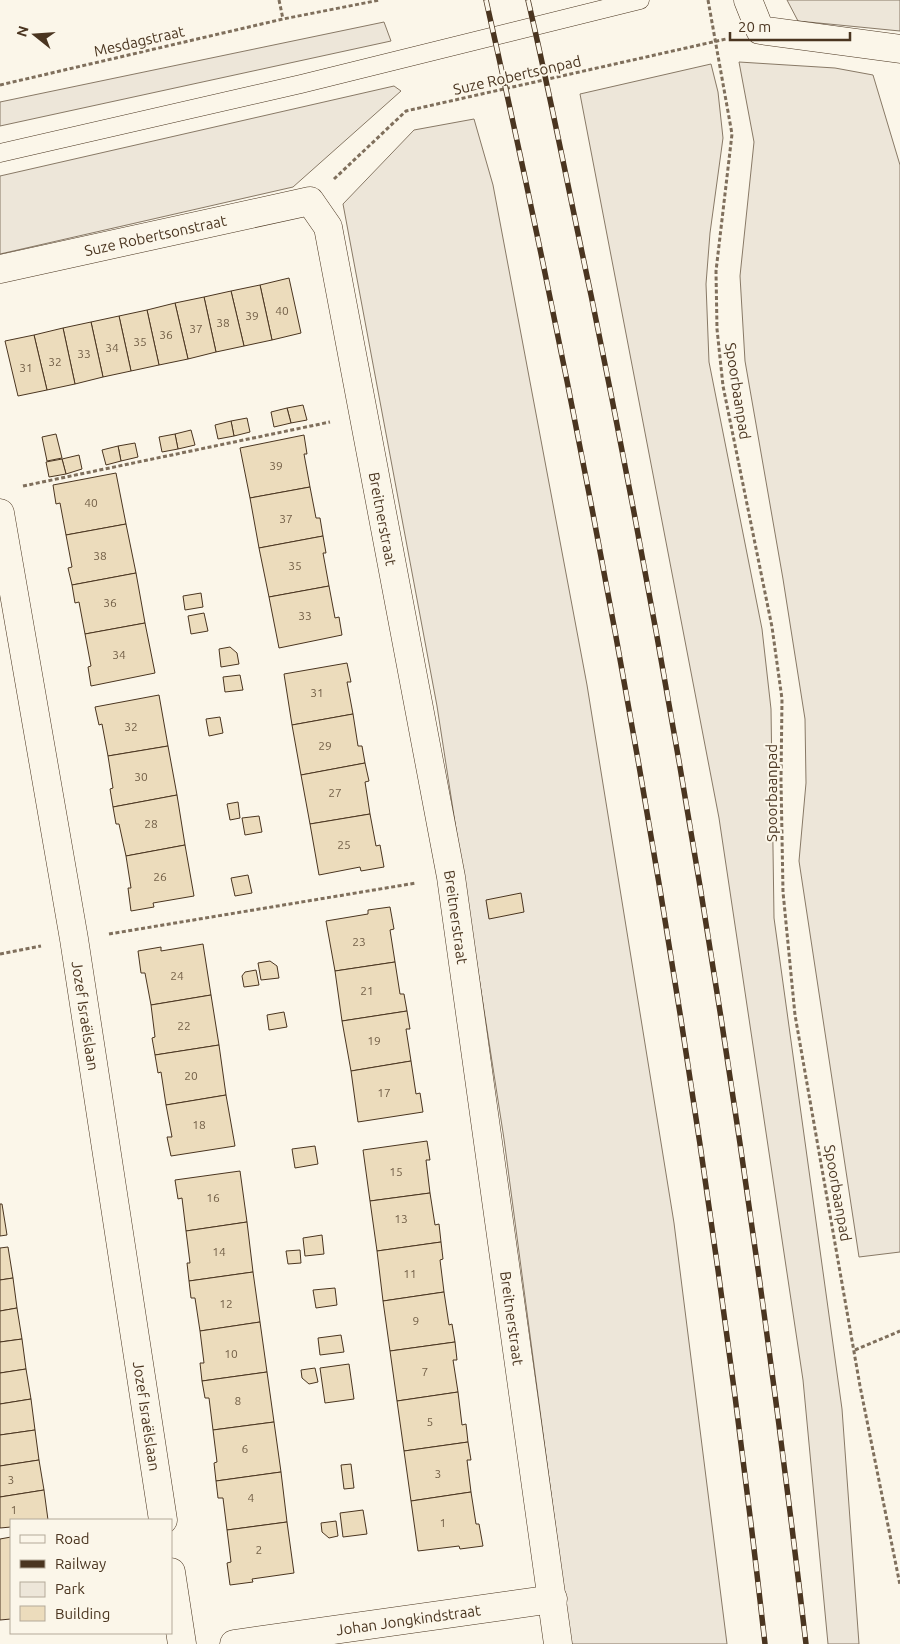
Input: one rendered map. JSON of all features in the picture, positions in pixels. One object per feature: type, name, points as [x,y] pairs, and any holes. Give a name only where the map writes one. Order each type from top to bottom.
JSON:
[{"type":"street","points":[[748,0],[760,30],[900,52]]},
{"type":"street","name":"Suze Robertsonstraat","points":[[0,269],[310,202]]},
{"type":"street","name":"Breitnerstraat","points":[[310,202],[328,227],[365,414],[451,877],[558,1644]]},
{"type":"street","name":"Jozef Israëlslaan","points":[[0,513],[74,940],[163,1519]]},
{"type":"street","points":[[172,1579],[182,1644]]},
{"type":"street","name":"Johan Jongkindstraat","points":[[234,1644],[552,1599]]},
{"type":"lane","points":[[0,153],[301,84],[640,0]]},
{"type":"path","points":[[279,0],[283,19]]},
{"type":"path","name":"Mesdagstraat","points":[[0,85],[283,19],[380,0]]},
{"type":"path","name":"Spoorbaanpad","points":[[708,0],[732,134],[716,271],[719,348],[723,386],[772,627],[782,699],[783,892],[795,1015],[855,1350],[900,1585]]},
{"type":"path","name":"Suze Robertsonpad","points":[[310,202],[406,111],[716,42],[760,30]]},
{"type":"path","points":[[19,486],[365,414]]},
{"type":"path","points":[[0,954],[451,877]]},
{"type":"path","points":[[855,1350],[900,1331]]},
{"type":"green space","points":[[787,0],[900,0],[900,31],[798,21]]},
{"type":"green space","points":[[384,22],[391,41],[0,126],[0,102]]},
{"type":"green space","points":[[739,62],[835,68],[873,75],[900,165],[900,1252],[859,1257],[799,861],[806,783],[805,719],[745,361],[740,276],[754,142]]},
{"type":"green space","points":[[711,64],[718,92],[723,138],[710,233],[706,284],[709,362],[762,629],[771,709],[774,918],[842,1409],[859,1644],[828,1644],[803,1380],[719,818],[580,94]]},
{"type":"green space","points":[[394,86],[401,91],[293,187],[0,254],[0,176]]},
{"type":"green space","points":[[474,119],[493,185],[587,685],[674,1223],[727,1644],[571,1644],[504,1139],[437,706],[343,204],[414,130]]},
{"type":"building","points":[[289,278],[301,333],[272,340],[260,285]]},
{"type":"building","points":[[260,285],[272,340],[244,346],[231,291]]},
{"type":"building","points":[[231,291],[244,346],[216,352],[204,297]]},
{"type":"building","points":[[204,297],[216,352],[188,359],[175,303]]},
{"type":"building","points":[[175,303],[188,359],[159,365],[147,310]]},
{"type":"building","points":[[147,310],[159,365],[131,371],[119,316]]},
{"type":"building","points":[[119,316],[131,371],[103,377],[91,322]]},
{"type":"building","points":[[91,322],[103,377],[75,384],[63,328]]},
{"type":"building","points":[[63,328],[75,384],[47,390],[34,335]]},
{"type":"building","points":[[34,335],[47,390],[18,396],[5,341]]},
{"type":"building","points":[[303,405],[307,420],[291,423],[287,408]]},
{"type":"building","points":[[287,408],[291,423],[274,427],[271,412]]},
{"type":"building","points":[[247,418],[250,432],[234,436],[231,421]]},
{"type":"building","points":[[231,421],[234,436],[218,439],[215,425]]},
{"type":"building","points":[[191,430],[195,445],[178,449],[175,434]]},
{"type":"building","points":[[56,434],[62,458],[47,461],[42,437]]},
{"type":"building","points":[[175,434],[178,449],[162,452],[159,437]]},
{"type":"building","points":[[304,435],[307,454],[304,454],[310,487],[250,498],[240,448]]},
{"type":"building","points":[[135,443],[138,457],[121,461],[118,446]]},
{"type":"building","points":[[118,446],[121,461],[106,465],[102,450]]},
{"type":"building","points":[[79,455],[82,469],[66,474],[62,459]]},
{"type":"building","points":[[62,459],[66,474],[49,477],[46,462]]},
{"type":"building","points":[[116,473],[126,524],[66,535],[60,503],[56,504],[53,485]]},
{"type":"building","points":[[310,487],[316,518],[320,518],[323,536],[259,548],[250,498]]},
{"type":"building","points":[[126,524],[136,573],[72,585],[68,568],[72,567],[66,535]]},
{"type":"building","points":[[323,536],[326,553],[323,553],[329,586],[269,597],[259,548]]},
{"type":"building","points":[[136,573],[145,623],[85,634],[79,602],[75,603],[72,585]]},
{"type":"building","points":[[329,586],[335,618],[339,617],[342,635],[279,648],[269,597]]},
{"type":"building","points":[[201,593],[203,607],[185,610],[183,596]]},
{"type":"building","points":[[204,613],[208,631],[191,634],[188,616]]},
{"type":"building","points":[[145,623],[155,673],[91,686],[88,667],[91,666],[85,634]]},
{"type":"building","points":[[230,647],[237,653],[239,664],[221,667],[219,649]]},
{"type":"building","points":[[347,663],[351,682],[347,682],[353,714],[292,725],[284,674]]},
{"type":"building","points":[[240,675],[243,690],[225,692],[223,677]]},
{"type":"building","points":[[159,695],[168,746],[108,756],[102,724],[99,725],[95,707]]},
{"type":"building","points":[[353,714],[358,746],[362,746],[365,763],[301,775],[292,725]]},
{"type":"building","points":[[220,717],[223,733],[209,736],[206,719]]},
{"type":"building","points":[[168,746],[177,795],[113,807],[110,789],[113,788],[108,756]]},
{"type":"building","points":[[365,763],[369,781],[365,782],[370,814],[310,824],[301,775]]},
{"type":"building","points":[[177,795],[185,845],[126,856],[113,807]]},
{"type":"building","points":[[238,802],[240,818],[230,820],[227,804]]},
{"type":"building","points":[[370,814],[376,846],[380,845],[384,867],[361,871],[360,867],[319,875],[310,824]]},
{"type":"building","points":[[259,816],[262,832],[245,835],[242,818]]},
{"type":"building","points":[[185,845],[194,896],[153,903],[154,907],[131,911],[128,888],[131,888],[126,856]]},
{"type":"building","points":[[248,875],[252,893],[235,896],[231,878]]},
{"type":"building","points":[[521,893],[524,912],[489,919],[486,900]]},
{"type":"building","points":[[390,907],[394,929],[390,930],[395,962],[335,971],[326,921],[368,914],[368,910]]},
{"type":"building","points":[[203,944],[211,995],[151,1005],[145,973],[141,973],[138,951],[161,947],[161,951]]},
{"type":"building","points":[[270,961],[277,966],[279,978],[261,980],[258,963]]},
{"type":"building","points":[[395,962],[400,994],[404,994],[407,1011],[342,1021],[335,971]]},
{"type":"building","points":[[256,970],[259,985],[244,987],[242,976],[245,972]]},
{"type":"building","points":[[211,995],[219,1045],[155,1055],[152,1038],[155,1037],[151,1005]]},
{"type":"building","points":[[407,1011],[410,1029],[406,1029],[411,1061],[351,1071],[342,1021]]},
{"type":"building","points":[[284,1012],[287,1027],[269,1030],[267,1015]]},
{"type":"building","points":[[219,1045],[226,1095],[166,1105],[161,1072],[158,1073],[155,1055]]},
{"type":"building","points":[[411,1061],[416,1094],[420,1093],[423,1112],[358,1122],[351,1071]]},
{"type":"building","points":[[226,1095],[235,1146],[171,1156],[167,1137],[172,1137],[166,1105]]},
{"type":"building","points":[[427,1141],[430,1160],[426,1160],[430,1193],[370,1201],[363,1150]]},
{"type":"building","points":[[315,1146],[318,1164],[295,1168],[292,1149]]},
{"type":"building","points":[[240,1171],[247,1222],[186,1231],[182,1198],[178,1199],[175,1180]]},
{"type":"building","points":[[430,1193],[435,1225],[439,1224],[441,1242],[377,1251],[370,1201]]},
{"type":"building","points":[[0,1204],[2,1204],[7,1235],[0,1236]]},
{"type":"building","points":[[247,1222],[253,1272],[189,1281],[187,1263],[190,1263],[186,1231]]},
{"type":"building","points":[[322,1235],[324,1254],[305,1256],[303,1238]]},
{"type":"building","points":[[441,1242],[443,1259],[440,1260],[444,1292],[383,1301],[377,1251]]},
{"type":"building","points":[[8,1247],[13,1278],[0,1280],[0,1248]]},
{"type":"building","points":[[300,1250],[301,1263],[288,1264],[286,1251]]},
{"type":"building","points":[[253,1272],[260,1322],[200,1331],[195,1298],[191,1298],[189,1281]]},
{"type":"building","points":[[13,1278],[17,1308],[0,1311],[0,1280]]},
{"type":"building","points":[[335,1288],[337,1305],[316,1308],[313,1290]]},
{"type":"building","points":[[444,1292],[449,1325],[452,1324],[455,1342],[390,1351],[383,1301]]},
{"type":"building","points":[[17,1308],[22,1339],[0,1342],[0,1311]]},
{"type":"building","points":[[260,1322],[267,1372],[202,1381],[200,1363],[204,1363],[200,1331]]},
{"type":"building","points":[[341,1335],[344,1352],[320,1355],[318,1338]]},
{"type":"building","points":[[22,1339],[26,1369],[0,1373],[0,1342]]},
{"type":"building","points":[[455,1342],[457,1360],[453,1360],[458,1392],[397,1401],[390,1351]]},
{"type":"building","points":[[349,1364],[354,1399],[325,1403],[320,1368]]},
{"type":"building","points":[[315,1368],[318,1382],[309,1384],[302,1378],[301,1370]]},
{"type":"building","points":[[26,1369],[31,1399],[0,1404],[0,1373]]},
{"type":"building","points":[[267,1372],[274,1422],[213,1430],[209,1398],[205,1398],[202,1381]]},
{"type":"building","points":[[458,1392],[462,1425],[466,1424],[468,1442],[404,1451],[397,1401]]},
{"type":"building","points":[[31,1399],[35,1430],[0,1435],[0,1404]]},
{"type":"building","points":[[274,1422],[281,1472],[216,1481],[214,1463],[217,1462],[213,1430]]},
{"type":"building","points":[[35,1430],[39,1460],[0,1466],[0,1435]]},
{"type":"building","points":[[468,1442],[471,1460],[467,1460],[471,1492],[411,1501],[404,1451]]},
{"type":"building","points":[[39,1460],[44,1490],[0,1497],[0,1466]]},
{"type":"building","points":[[351,1464],[354,1488],[344,1489],[341,1465]]},
{"type":"building","points":[[281,1472],[287,1522],[227,1530],[223,1498],[218,1498],[216,1481]]},
{"type":"building","points":[[44,1490],[48,1519],[10,1519],[10,1527],[0,1528],[0,1497]]},
{"type":"building","points":[[471,1492],[476,1524],[479,1524],[483,1546],[460,1549],[459,1546],[418,1551],[411,1501]]},
{"type":"building","points":[[363,1510],[367,1534],[343,1537],[340,1513]]},
{"type":"building","points":[[336,1521],[338,1536],[329,1538],[322,1532],[321,1523]]},
{"type":"building","points":[[287,1522],[294,1573],[252,1579],[253,1582],[230,1585],[227,1563],[231,1562],[227,1530]]},
{"type":"building","points":[[10,1537],[10,1619],[0,1620],[0,1539]]},
{"type":"railway","points":[[486,0],[572,408],[612,613],[648,818],[682,1024],[712,1230],[765,1644]]},
{"type":"railway","points":[[528,0],[591,295],[656,631],[685,799],[739,1136],[763,1305],[806,1644]]}]
